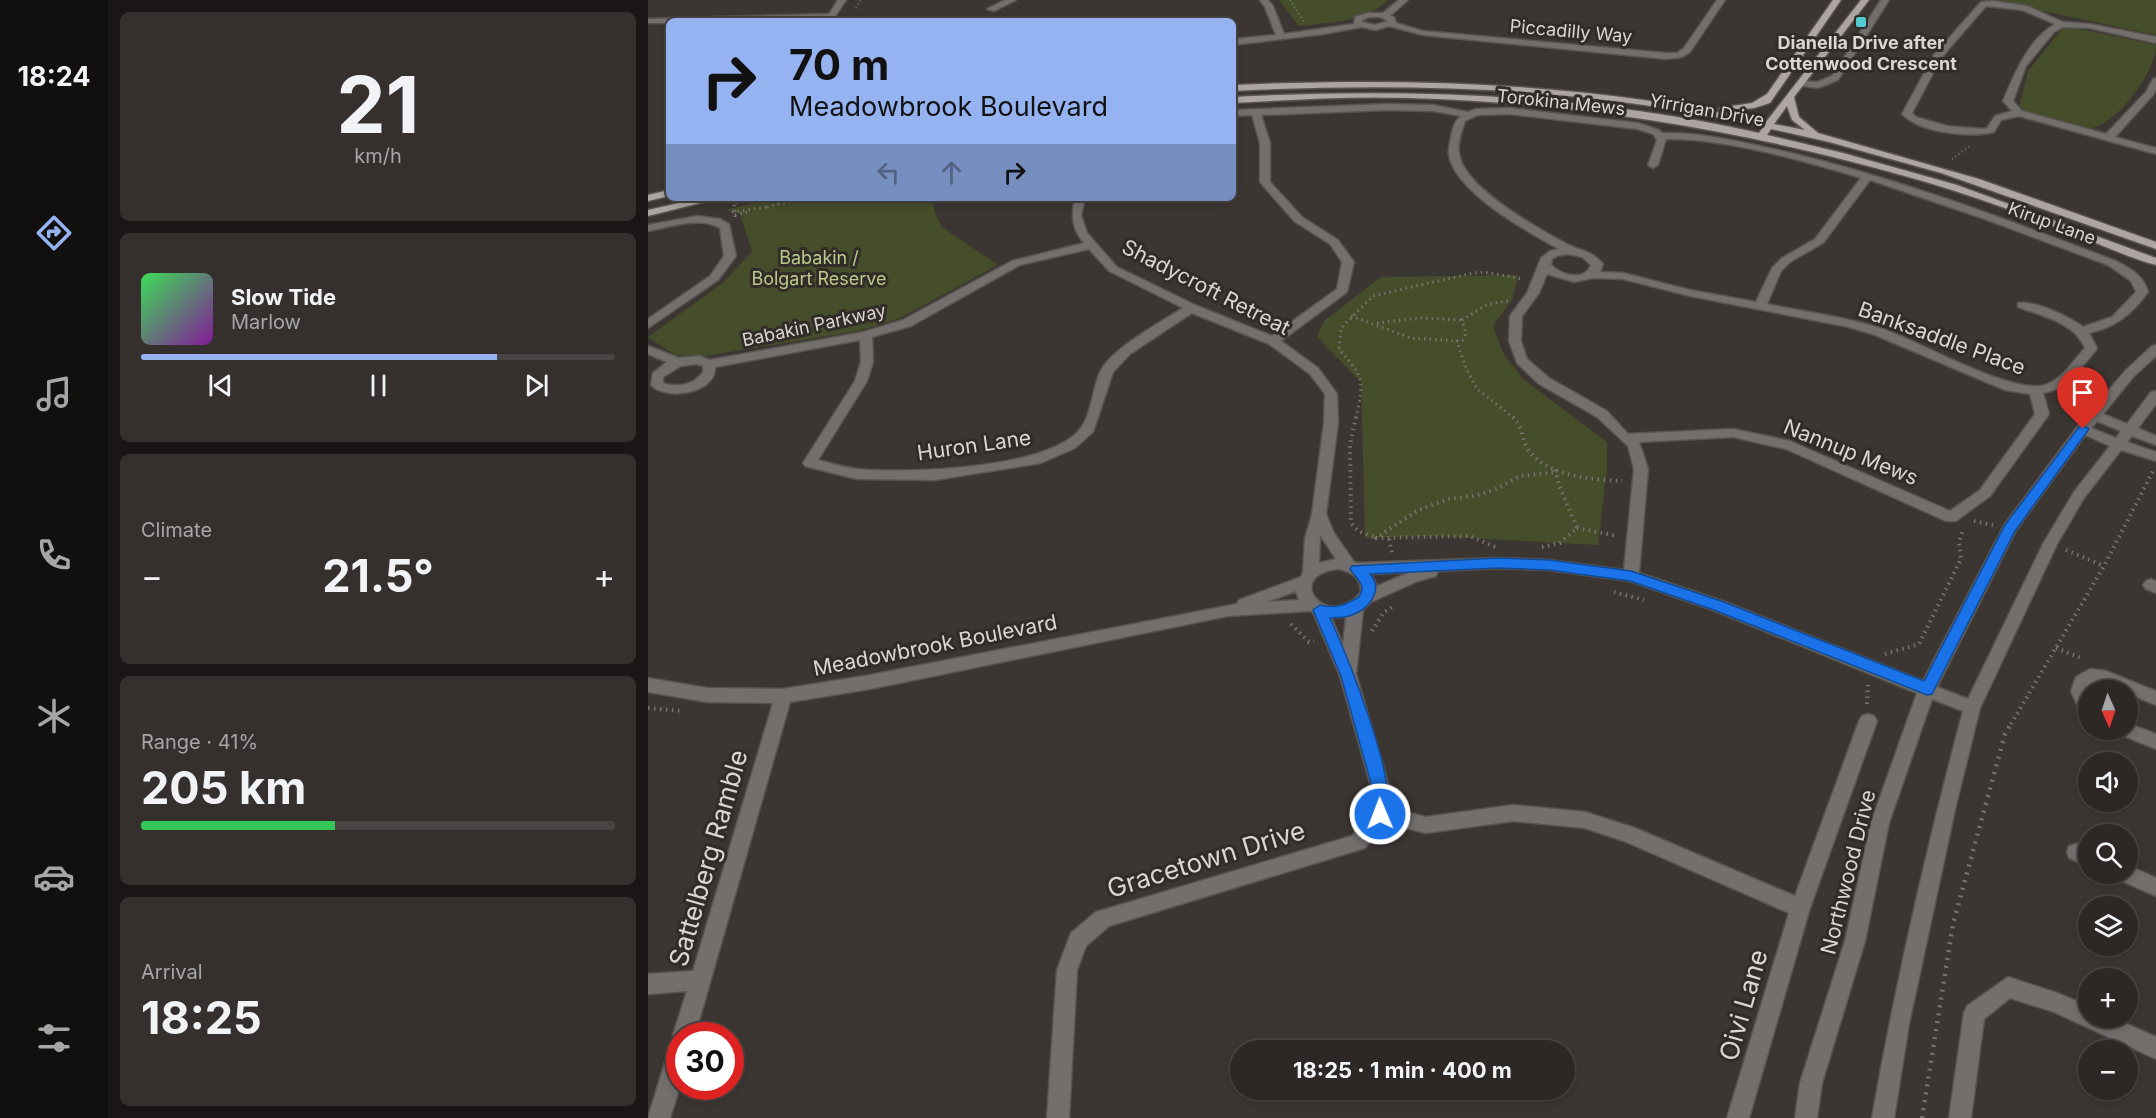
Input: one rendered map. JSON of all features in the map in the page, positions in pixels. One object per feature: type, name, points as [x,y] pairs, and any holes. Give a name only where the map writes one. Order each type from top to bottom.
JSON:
[{"type":"main road","points":[[1747,133],[1837,0]]},
{"type":"main road","points":[[1761,136],[1865,0]]},
{"type":"main road","name":"Yirrigan Drive","points":[[1236,88],[1346,83],[1414,84],[1585,95],[1649,103],[1753,122],[1912,161],[1985,184],[2156,246]]},
{"type":"main road","points":[[1585,95],[1616,95],[1724,110],[1754,105],[1772,94]]},
{"type":"main road","name":"Yirrigan Drive","points":[[1236,100],[1347,95],[1529,101],[1676,119],[1761,136],[1926,178],[2156,262]]},
{"type":"main road","points":[[1790,98],[1795,118],[1821,138]]},
{"type":"main road","points":[[648,198],[666,194]]},
{"type":"main road","points":[[648,213],[702,201]]},
{"type":"street","points":[[830,18],[842,0]]},
{"type":"street","points":[[991,9],[1012,0]]},
{"type":"street","points":[[1264,0],[1269,6],[1281,37]]},
{"type":"street","points":[[1385,16],[1404,0]]},
{"type":"street","name":"Piccadilly Way","points":[[1391,24],[1423,33],[1666,56],[1679,55],[1687,50],[1721,0]]},
{"type":"street","points":[[1801,83],[1818,85],[1835,78],[1885,0]]},
{"type":"street","points":[[2019,112],[1999,117],[1995,120],[1991,130],[1970,133],[1921,123],[1907,114],[1937,57],[1984,4],[1998,4],[2033,11],[2046,15],[2061,24],[2091,26],[2156,40]]},
{"type":"street","points":[[1236,42],[1360,26],[1376,28],[1391,24],[1392,20],[1385,16],[1364,16],[1357,20],[1360,26]]},
{"type":"street","points":[[648,21],[666,21]]},
{"type":"street","points":[[2061,24],[2050,30],[2022,65],[2008,101],[2019,112],[2156,151]]},
{"type":"street","points":[[2109,137],[2153,94],[2156,81]]},
{"type":"street","points":[[1236,113],[1399,107],[1433,108],[1467,116]]},
{"type":"street","name":"Torokina Mews","points":[[1596,261],[1586,254],[1571,251],[1530,228],[1473,186],[1458,169],[1454,157],[1461,120],[1467,116],[1490,111],[1604,121],[1649,129],[1660,136],[1701,137],[1794,157],[1867,177]]},
{"type":"street","points":[[1256,112],[1265,143],[1265,182],[1298,219],[1334,242],[1348,262],[1343,290],[1273,341]]},
{"type":"street","points":[[1653,165],[1662,146],[1660,136]]},
{"type":"street","points":[[1761,305],[1776,270],[1786,260],[1819,241],[1867,177]]},
{"type":"street","name":"Kirup Lane","points":[[1867,177],[1958,205],[2112,263],[2136,278],[2141,284],[2142,292],[2126,311],[2111,324],[2082,331]]},
{"type":"street","name":"Shadycroft Retreat","points":[[1079,201],[1076,215],[1082,234],[1113,268],[1191,308],[1273,341],[1314,371],[1330,394],[1331,423],[1319,514],[1312,538],[1308,578]]},
{"type":"street","points":[[648,228],[699,219],[716,219],[725,226],[730,256],[714,278],[648,324]]},
{"type":"street","name":"Torokina Mews","points":[[1530,228],[1544,247],[1546,262]]},
{"type":"street","name":"Babakin Parkway","points":[[677,362],[699,360],[709,364],[866,335],[907,323],[1016,263],[1090,245]]},
{"type":"street","points":[[1571,251],[1557,252],[1546,262],[1533,293],[1516,316],[1515,341],[1521,360],[1544,381],[1602,414],[1624,438],[1634,444],[1641,469],[1631,576]]},
{"type":"street","points":[[1590,275],[1596,270],[1596,261]]},
{"type":"street","name":"Banksaddle Place","points":[[1596,261],[1645,281]]},
{"type":"street","points":[[1546,262],[1554,274],[1566,278]]},
{"type":"street","name":"Banksaddle Place","points":[[1533,293],[1566,278],[1590,275],[1623,276],[1690,292],[1819,316],[1879,332],[2010,387],[2036,390],[2059,385],[2091,348],[2089,340],[2082,331]]},
{"type":"street","points":[[2022,305],[2070,323],[2082,331]]},
{"type":"street","name":"Huron Lane","points":[[866,335],[867,362],[861,381],[810,463],[857,474],[935,475],[1036,460],[1070,445],[1088,429],[1107,371],[1126,351],[1191,308]]},
{"type":"street","points":[[648,350],[677,362]]},
{"type":"street","name":"Northwood Drive","points":[[1806,1118],[1811,1083],[1855,941],[1880,824],[1927,689],[2010,528],[2083,429],[2130,373],[2156,350]]},
{"type":"street","points":[[677,362],[657,376],[653,387],[669,390],[697,384],[709,374],[709,364]]},
{"type":"street","name":"Nannup Mews","points":[[1624,438],[1733,433],[1790,445],[1952,517],[1985,493],[2042,414],[2036,390]]},
{"type":"street","points":[[1883,1118],[1914,955],[1947,805],[1972,708],[2050,544],[2079,495],[2156,395]]},
{"type":"street","points":[[2095,415],[2156,441]]},
{"type":"street","points":[[2083,429],[2117,444],[2156,457]]},
{"type":"street","points":[[1319,514],[1327,534],[1353,567],[1368,580],[1369,586],[1361,603],[1353,635],[1348,676]]},
{"type":"street","name":"Meadowbrook Boulevard","points":[[1228,610],[1308,578],[1328,565],[1353,567],[1549,565],[1631,576],[1719,606],[1972,708]]},
{"type":"street","name":"Meadowbrook Boulevard","points":[[648,685],[707,695],[783,696],[870,682],[1228,610],[1316,608],[1338,613],[1413,576],[1454,565]]},
{"type":"street","points":[[1308,578],[1304,594],[1316,608],[1348,676],[1382,790],[1380,814],[1426,825],[1513,813],[1585,820],[1628,834],[1800,908]]},
{"type":"street","points":[[2085,680],[2090,676],[2111,680]]},
{"type":"street","points":[[2138,691],[2156,698]]},
{"type":"street","name":"Sattelberg Ramble","points":[[688,1022],[783,696]]},
{"type":"street","name":"Oivi Lane","points":[[1738,1118],[1800,908],[1868,721]]},
{"type":"street","points":[[2138,734],[2156,742]]},
{"type":"street","name":"Gracetown Drive","points":[[1058,1118],[1067,970],[1078,940],[1103,919],[1358,842],[1380,814]]},
{"type":"street","points":[[2138,879],[2156,887]]},
{"type":"street","points":[[648,984],[700,980]]},
{"type":"street","points":[[1960,1118],[1974,1013],[2008,987],[2057,1003],[2156,1048]]},
{"type":"street","points":[[659,1118],[666,1095]]},
{"type":"path","points":[[1290,0],[1304,23]]},
{"type":"path","points":[[1944,165],[1971,145],[1973,139],[1970,133]]},
{"type":"path","points":[[716,219],[794,201]]},
{"type":"path","points":[[1503,548],[1470,536],[1376,538],[1358,531],[1351,523],[1350,444],[1361,394],[1360,373],[1339,349],[1338,340],[1341,328],[1373,296],[1466,274],[1484,272],[1525,280]]},
{"type":"path","points":[[1351,316],[1405,336],[1430,341],[1456,341]]},
{"type":"path","points":[[1375,324],[1404,317],[1429,316],[1462,320]]},
{"type":"path","points":[[1922,1118],[1953,924],[2005,734],[2104,566],[2156,466]]},
{"type":"path","points":[[1376,538],[1418,510],[1449,499],[1474,496],[1496,489],[1520,476],[1555,470],[1562,497],[1574,514],[1577,528],[1560,543],[1534,549]]},
{"type":"path","points":[[1881,655],[1918,644],[1961,558],[1959,542],[1966,520],[2010,528]]},
{"type":"path","points":[[2050,544],[2104,566]]},
{"type":"path","points":[[1609,590],[1653,602]]},
{"type":"path","points":[[1353,635],[1372,631],[1384,612],[1402,600]]},
{"type":"path","points":[[1280,623],[1290,623],[1309,642],[1332,638]]},
{"type":"path","points":[[648,708],[684,711]]},
{"type":"green space","points":[[1279,0],[1388,0],[1369,13],[1358,17],[1299,26]]},
{"type":"green space","points":[[1990,0],[2156,0],[2156,35]]},
{"type":"green space","points":[[2071,27],[2156,45],[2150,69],[2133,95],[2112,117],[2101,125],[2091,128],[2026,112],[2019,106],[2028,71],[2062,29]]},
{"type":"green space","name":"Babakin / Bolgart Reserve","points":[[761,201],[933,201],[936,216],[942,227],[998,265],[898,319],[858,331],[699,357],[675,355],[648,337],[724,282],[752,251],[740,214],[726,210]]},
{"type":"green space","points":[[1518,275],[1513,298],[1493,326],[1503,353],[1523,379],[1607,442],[1607,468],[1598,545],[1433,536],[1365,538],[1361,382],[1317,337],[1324,321],[1381,277]]},
{"type":"place","name":"Dianella Drive after Cottenwood Crescent","points":[[1861,22]]},
{"type":"route","points":[[1380,814],[1382,790],[1348,676],[1320,610],[1338,613],[1355,608],[1364,601],[1369,593],[1368,580],[1357,569],[1498,563],[1549,565],[1631,576],[1719,606],[1927,689],[2010,528],[2083,429]]}]
